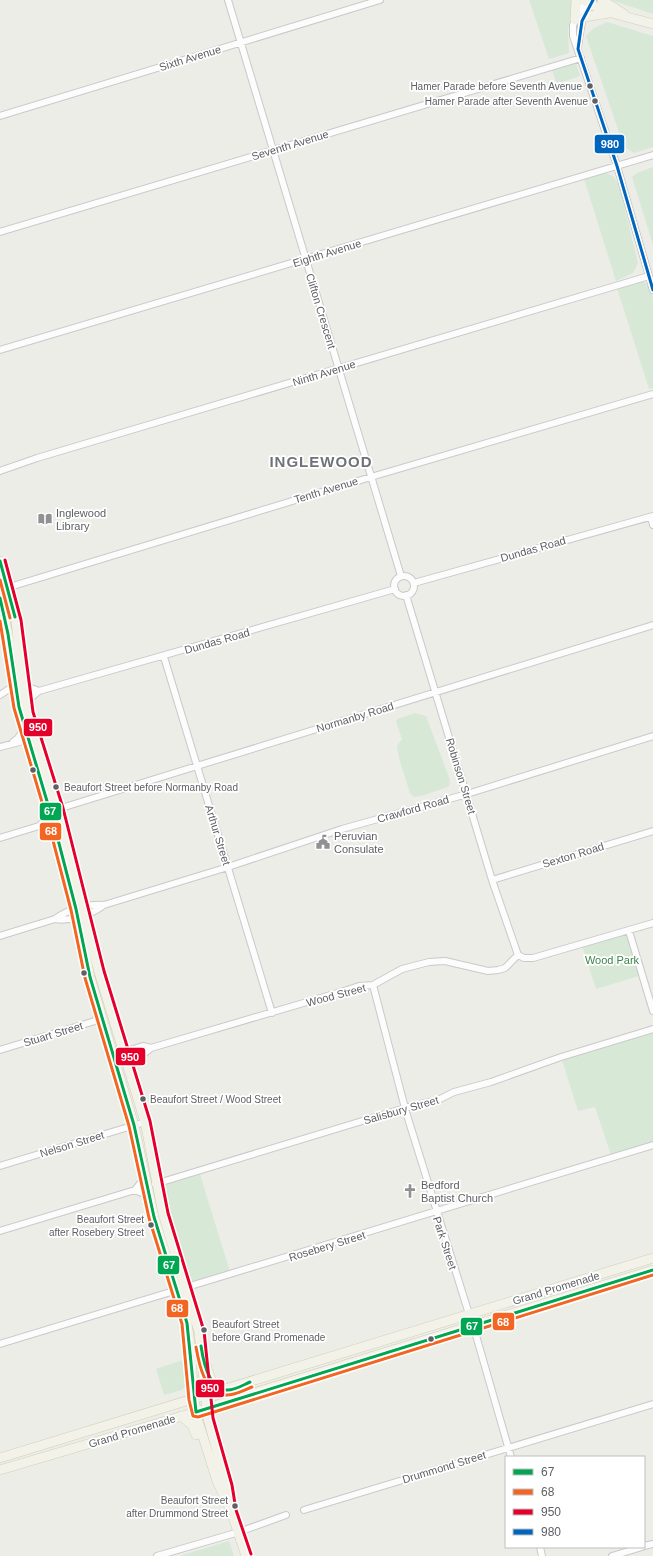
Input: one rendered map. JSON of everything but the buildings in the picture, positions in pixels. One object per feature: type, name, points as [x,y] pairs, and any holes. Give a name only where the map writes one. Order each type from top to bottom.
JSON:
[{"type":"main road","points":[[602,0],[627,16]]},
{"type":"main road","points":[[579,19],[586,1],[609,13],[627,16],[653,24]]},
{"type":"main road","points":[[579,19],[609,13]]},
{"type":"main road","points":[[0,561],[4,588],[16,621],[19,685]]},
{"type":"main road","points":[[0,598],[22,700],[32,739],[55,812],[80,912],[90,977],[134,1125],[150,1199],[190,1343],[196,1412],[217,1481],[231,1511],[246,1556]]},
{"type":"main road","points":[[22,700],[25,728],[32,739]]},
{"type":"main road","points":[[55,812],[55,828],[145,1122],[163,1214],[199,1332],[206,1409],[227,1486],[231,1511]]},
{"type":"main road","name":"Grand Promenade","points":[[0,1458],[653,1258]]},
{"type":"main road","name":"Grand Promenade","points":[[0,1470],[206,1409],[653,1270]]},
{"type":"main road","points":[[201,1349],[211,1381],[218,1388],[226,1390]]},
{"type":"main road","points":[[181,1416],[192,1424],[210,1474],[217,1481]]},
{"type":"street","name":"Clifton Crescent","points":[[228,0],[401,576]]},
{"type":"street","name":"Sixth Avenue","points":[[0,116],[380,0]]},
{"type":"street","points":[[586,1],[574,36],[617,166],[653,290]]},
{"type":"street","points":[[578,49],[580,27],[579,19]]},
{"type":"street","name":"Seventh Avenue","points":[[0,232],[581,58]]},
{"type":"street","name":"Eighth Avenue","points":[[0,350],[653,155]]},
{"type":"street","name":"Ninth Avenue","points":[[0,471],[37,458],[649,276]]},
{"type":"street","name":"Tenth Avenue","points":[[4,588],[371,476],[653,394]]},
{"type":"street","points":[[652,516],[653,525]]},
{"type":"street","name":"Dundas Road","points":[[414,583],[652,516]]},
{"type":"street","points":[[401,576],[409,577],[414,583],[413,591],[406,595],[400,594],[395,589],[395,582],[401,576]]},
{"type":"street","name":"Dundas Road","points":[[22,700],[39,692],[395,589]]},
{"type":"street","name":"Robinson Street","points":[[406,595],[492,880],[518,955]]},
{"type":"street","name":"Normanby Road","points":[[55,812],[197,766],[653,625]]},
{"type":"street","name":"Arthur Street","points":[[164,657],[272,1013]]},
{"type":"street","points":[[2,694],[19,685],[39,692]]},
{"type":"street","points":[[2,694],[22,700]]},
{"type":"street","points":[[10,744],[18,738],[25,728]]},
{"type":"street","name":"Crawford Road","points":[[0,936],[55,919],[61,914],[80,912],[96,904],[104,905],[228,868],[342,829],[467,794],[653,736]]},
{"type":"street","points":[[0,747],[32,739]]},
{"type":"street","points":[[0,838],[39,826],[55,812]]},
{"type":"street","points":[[39,826],[55,828]]},
{"type":"street","name":"Sexton Road","points":[[492,880],[653,831]]},
{"type":"street","points":[[518,955],[524,958],[533,958],[653,924]]},
{"type":"street","points":[[629,930],[653,1010]]},
{"type":"street","name":"Wood Street","points":[[114,1059],[143,1046],[151,1048],[359,986],[373,985],[402,970],[429,962],[445,962],[492,971],[505,968],[518,955]]},
{"type":"street","name":"Park Street","points":[[373,985],[405,1108],[468,1314]]},
{"type":"street","name":"Stuart Street","points":[[0,1050],[95,1021],[100,1010]]},
{"type":"street","name":"Salisbury Street","points":[[147,1187],[405,1108],[438,1100],[454,1092],[497,1080],[561,1057],[653,1029]]},
{"type":"street","name":"Nelson Street","points":[[0,1166],[145,1122]]},
{"type":"street","name":"Rosebery Street","points":[[0,1344],[187,1289],[653,1145]]},
{"type":"street","points":[[0,1231],[135,1190],[145,1177]]},
{"type":"street","points":[[135,1190],[144,1194],[150,1199]]},
{"type":"street","points":[[473,1325],[511,1456]]},
{"type":"street","name":"Drummond Street","points":[[304,1510],[653,1404]]},
{"type":"street","points":[[157,1556],[239,1532],[286,1515]]},
{"type":"street","points":[[612,1556],[640,1548]]},
{"type":"green space","points":[[529,0],[572,0],[572,12],[568,29],[569,53],[549,59]]},
{"type":"green space","points":[[611,0],[653,0],[653,14]]},
{"type":"green space","points":[[607,22],[653,36],[653,147],[634,153],[624,147],[586,36],[594,28]]},
{"type":"green space","points":[[576,63],[580,76],[557,84],[552,70]]},
{"type":"green space","points":[[653,167],[653,245],[632,177],[637,173]]},
{"type":"green space","points":[[606,173],[613,176],[619,185],[638,263],[633,273],[616,281],[584,179]]},
{"type":"green space","points":[[642,281],[649,285],[653,298],[653,388],[649,389],[617,288]]},
{"type":"green space","points":[[415,713],[426,716],[450,780],[449,786],[445,788],[414,797],[410,793],[399,758],[397,746],[402,739],[396,722],[397,719]]},
{"type":"green space","name":"Wood Park","points":[[629,931],[642,975],[596,989],[582,946]]},
{"type":"green space","points":[[653,1029],[653,1145],[612,1158],[595,1107],[578,1111],[561,1057]]},
{"type":"green space","points":[[199,1171],[231,1275],[192,1287],[173,1233],[163,1182]]},
{"type":"green space","points":[[186,1359],[187,1384],[182,1390],[164,1395],[156,1369]]},
{"type":"green space","points":[[229,1541],[234,1556],[179,1556]]},
{"type":"transit line","name":"980","points":[[593,0],[582,21],[578,49],[617,166],[653,290]]},
{"type":"transit line","name":"950","points":[[5,560],[21,620],[33,712],[63,808],[104,971],[150,1121],[168,1213],[204,1331],[213,1418],[232,1485],[236,1510],[251,1554]]},
{"type":"transit line","name":"67","points":[[0,561],[15,617]]},
{"type":"transit line","name":"68","points":[[0,580],[10,618]]},
{"type":"transit line","name":"67","points":[[0,598],[8,634],[19,707],[55,828],[76,909],[90,977],[134,1125],[154,1217],[187,1323],[196,1412],[653,1270]]},
{"type":"transit line","name":"68","points":[[0,621],[14,708],[50,829],[71,910],[85,978],[129,1126],[149,1218],[182,1324],[189,1400],[193,1416],[198,1417],[653,1275]]},
{"type":"transit line","name":"67","points":[[201,1346],[205,1366],[211,1379],[220,1388],[232,1390],[250,1382]]},
{"type":"transit line","name":"68","points":[[196,1347],[201,1369],[207,1383],[212,1389],[218,1393],[228,1395],[235,1394],[252,1387]]},
{"type":"place","name":"Hamer Parade before Seventh Avenue","points":[[590,86]]},
{"type":"place","name":"Hamer Parade after Seventh Avenue","points":[[595,101]]},
{"type":"place","name":"Inglewood Library","points":[[45,519]]},
{"type":"place","name":"Beaufort Street before Normanby Road","points":[[56,787]]},
{"type":"place","name":"Peruvian Consulate","points":[[323,842]]},
{"type":"place","name":"Beaufort Street / Wood Street","points":[[143,1099]]},
{"type":"place","name":"Bedford Baptist Church","points":[[410,1191]]},
{"type":"place","name":"Beaufort Street after Rosebery Street","points":[[151,1225]]},
{"type":"place","name":"Beaufort Street before Grand Promenade","points":[[204,1330]]},
{"type":"place","name":"Beaufort Street after Drummond Street","points":[[235,1506]]},
{"type":"district","name":"INGLEWOOD","points":[[321,461]]}]
